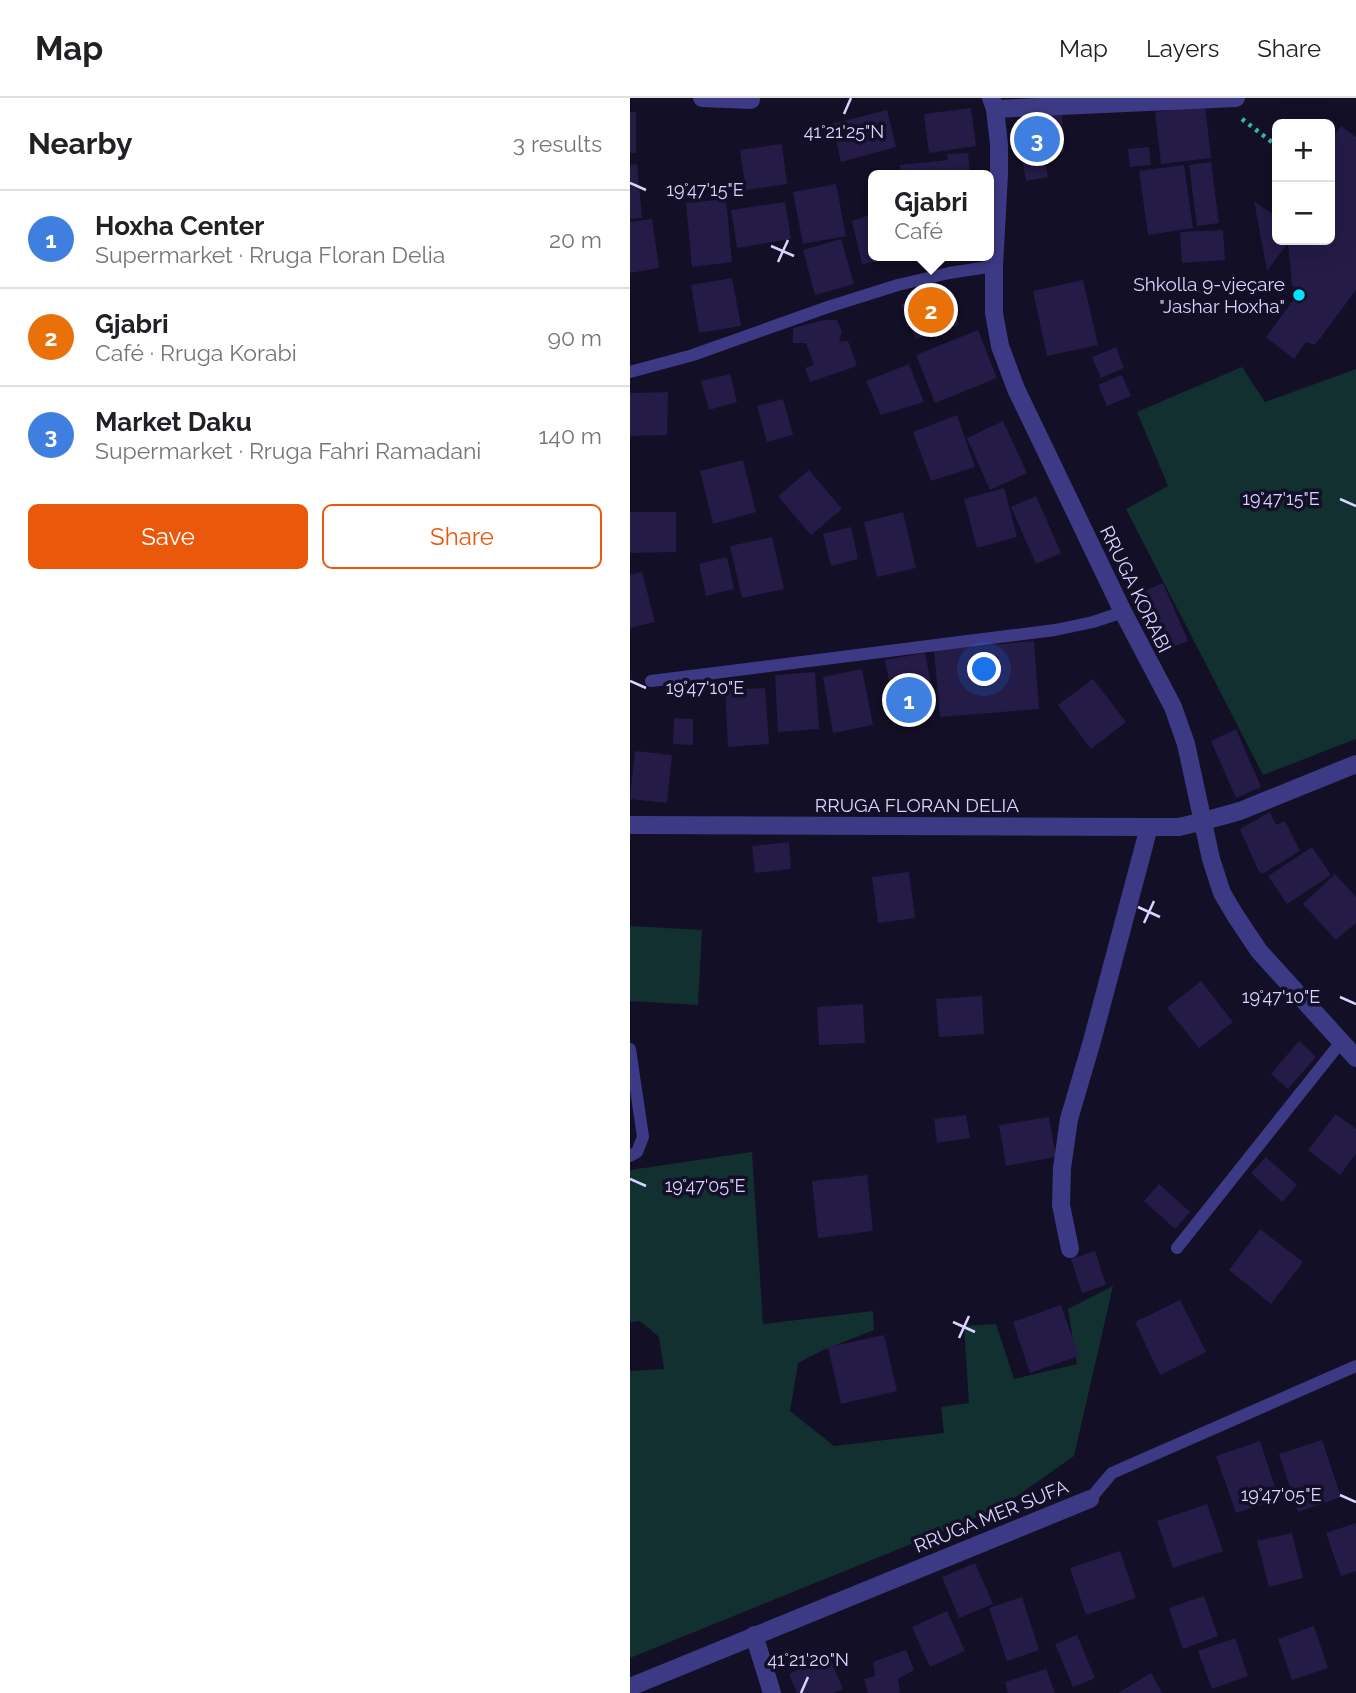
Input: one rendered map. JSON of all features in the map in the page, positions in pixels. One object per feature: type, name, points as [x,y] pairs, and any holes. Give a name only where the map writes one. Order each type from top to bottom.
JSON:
[{"type":"street","points":[[702,98],[751,98]]},
{"type":"street","points":[[993,103],[1237,107]]},
{"type":"street","name":"RRUGA KORABI","points":[[993,103],[999,144],[993,313],[1000,346],[1016,388],[1173,707],[1186,744],[1211,859],[1222,892],[1259,951],[1356,1058]]},
{"type":"street","name":"RRUGA FLORAN DELIA","points":[[630,825],[1179,827],[1240,811],[1356,764]]},
{"type":"street","points":[[1070,1249],[1061,1205],[1062,1168],[1069,1119],[1093,1041],[1149,827]]},
{"type":"street","name":"RRUGA MER SUFA","points":[[630,1687],[1090,1499]]},
{"type":"street","points":[[754,1635],[772,1693]]},
{"type":"lane","points":[[630,372],[693,355],[898,285],[994,266]]},
{"type":"lane","points":[[651,681],[1055,630],[1124,612]]},
{"type":"lane","points":[[1177,1248],[1341,1042]]},
{"type":"lane","points":[[630,1049],[643,1137],[637,1152],[630,1156]]},
{"type":"lane","name":"RRUGA MER SUFA","points":[[1090,1499],[1112,1473],[1356,1366]]},
{"type":"path","points":[[1237,107],[1272,141]]},
{"type":"green space","points":[[1242,367],[1265,402],[1356,369],[1356,739],[1263,775],[1126,509],[1168,486],[1137,412]]},
{"type":"green space","points":[[630,926],[702,930],[698,1005],[630,1001]]},
{"type":"green space","points":[[752,1152],[763,1324],[873,1311],[874,1330],[798,1363],[790,1411],[834,1446],[944,1433],[941,1407],[969,1403],[964,1326],[996,1324],[1014,1379],[1077,1364],[1068,1309],[1113,1286],[1074,1456],[1000,1508],[630,1658],[630,1371],[664,1369],[659,1337],[640,1321],[630,1322],[630,1170]]},
{"type":"building","points":[[1205,106],[1211,158],[1161,164],[1155,112]]},
{"type":"building","points":[[971,108],[976,146],[929,153],[924,114]]},
{"type":"building","points":[[887,110],[896,147],[841,162],[832,124]]},
{"type":"building","points":[[1062,111],[1064,152],[1025,154],[1023,113]]},
{"type":"building","points":[[630,112],[636,112],[636,153],[630,153]]},
{"type":"building","points":[[1341,126],[1356,137],[1356,290],[1315,345],[1306,342],[1294,359],[1266,337],[1300,291],[1292,286],[1288,245],[1335,245],[1335,134]]},
{"type":"building","points":[[782,144],[787,184],[746,190],[740,150]]},
{"type":"building","points":[[1149,147],[1151,165],[1130,167],[1128,149]]},
{"type":"building","points":[[968,153],[970,170],[900,170],[900,165],[948,160],[947,154]]},
{"type":"building","points":[[1044,155],[1048,177],[1026,181],[1022,159]]},
{"type":"building","points":[[1211,162],[1219,223],[1197,226],[1189,165]]},
{"type":"building","points":[[637,164],[642,218],[630,219],[630,165]]},
{"type":"building","points":[[1184,165],[1193,228],[1148,235],[1139,171]]},
{"type":"building","points":[[836,184],[846,236],[803,244],[793,192]]},
{"type":"building","points":[[726,199],[732,262],[692,267],[686,203]]},
{"type":"building","points":[[1254,201],[1272,214],[1272,245],[1286,245],[1267,271]]},
{"type":"building","points":[[785,202],[791,239],[737,248],[731,210]]},
{"type":"building","points":[[868,216],[868,261],[879,261],[862,264],[852,221]]},
{"type":"building","points":[[652,219],[659,268],[630,273],[630,222]]},
{"type":"building","points":[[1223,230],[1225,260],[1182,263],[1180,232]]},
{"type":"building","points":[[841,239],[854,284],[815,295],[803,250]]},
{"type":"building","points":[[732,278],[741,326],[699,333],[691,285]]},
{"type":"building","points":[[1083,280],[1098,345],[1047,356],[1033,291]]},
{"type":"building","points":[[944,288],[959,325],[916,339],[901,304]]},
{"type":"building","points":[[824,320],[837,320],[842,332],[839,342],[848,341],[857,366],[810,382],[805,368],[814,365],[806,343],[793,343],[793,328]]},
{"type":"building","points":[[978,330],[997,378],[935,403],[916,355]]},
{"type":"building","points":[[1116,347],[1124,368],[1101,378],[1092,357]]},
{"type":"building","points":[[909,364],[924,402],[881,415],[866,381]]},
{"type":"building","points":[[730,374],[737,402],[709,410],[701,381]]},
{"type":"building","points":[[1122,375],[1131,396],[1107,406],[1098,385]]},
{"type":"building","points":[[668,392],[667,435],[630,436],[630,393]]},
{"type":"building","points":[[783,399],[793,435],[767,442],[757,406]]},
{"type":"building","points":[[957,415],[975,467],[931,481],[913,432]]},
{"type":"building","points":[[1003,421],[1027,473],[990,490],[967,438]]},
{"type":"building","points":[[743,460],[756,512],[713,524],[700,471]]},
{"type":"building","points":[[809,470],[842,509],[811,535],[778,496]]},
{"type":"building","points":[[1004,488],[1017,537],[977,548],[964,499]]},
{"type":"building","points":[[1036,496],[1061,553],[1036,564],[1011,507]]},
{"type":"building","points":[[630,512],[676,512],[676,552],[630,553]]},
{"type":"building","points":[[903,512],[916,568],[877,577],[864,522]]},
{"type":"building","points":[[851,527],[858,559],[831,566],[823,534]]},
{"type":"building","points":[[772,537],[784,589],[742,598],[730,546]]},
{"type":"building","points":[[727,557],[734,589],[706,596],[699,564]]},
{"type":"building","points":[[642,572],[655,622],[630,628],[630,575]]},
{"type":"building","points":[[1163,583],[1188,641],[1163,651],[1138,594]]},
{"type":"building","points":[[1034,641],[1039,709],[940,717],[934,650]]},
{"type":"building","points":[[925,653],[936,709],[896,716],[885,660]]},
{"type":"building","points":[[862,669],[873,725],[833,733],[823,677]]},
{"type":"building","points":[[815,672],[819,729],[778,732],[775,675]]},
{"type":"building","points":[[1093,679],[1126,722],[1091,749],[1058,705]]},
{"type":"building","points":[[765,688],[769,744],[728,747],[725,690]]},
{"type":"building","points":[[674,718],[693,719],[693,745],[673,744]]},
{"type":"building","points":[[1236,729],[1261,787],[1236,798],[1211,741]]},
{"type":"building","points":[[635,751],[672,755],[667,803],[630,799]]},
{"type":"building","points":[[1270,812],[1276,825],[1285,821],[1300,851],[1262,874],[1240,829]]},
{"type":"building","points":[[789,842],[791,869],[755,873],[752,846]]},
{"type":"building","points":[[1312,847],[1331,875],[1287,904],[1268,876]]},
{"type":"building","points":[[909,872],[915,918],[878,923],[872,877]]},
{"type":"building","points":[[1335,874],[1356,897],[1356,923],[1336,940],[1303,904]]},
{"type":"building","points":[[1201,981],[1233,1022],[1199,1048],[1167,1008]]},
{"type":"building","points":[[982,996],[984,1034],[939,1037],[936,999]]},
{"type":"building","points":[[863,1004],[865,1043],[819,1045],[817,1007]]},
{"type":"building","points":[[1299,1041],[1316,1057],[1288,1089],[1271,1074]]},
{"type":"building","points":[[1336,1114],[1356,1129],[1356,1154],[1340,1175],[1308,1150]]},
{"type":"building","points":[[966,1115],[970,1138],[937,1143],[934,1119]]},
{"type":"building","points":[[1049,1117],[1056,1157],[1006,1166],[999,1125]]},
{"type":"building","points":[[1266,1157],[1297,1185],[1282,1202],[1251,1173]]},
{"type":"building","points":[[867,1175],[873,1231],[818,1238],[812,1181]]},
{"type":"building","points":[[1159,1184],[1190,1212],[1175,1229],[1144,1201]]},
{"type":"building","points":[[1260,1229],[1303,1262],[1271,1304],[1229,1270]]},
{"type":"building","points":[[1095,1251],[1106,1285],[1082,1293],[1071,1259]]},
{"type":"building","points":[[1180,1300],[1206,1352],[1160,1375],[1135,1322]]},
{"type":"building","points":[[1061,1305],[1079,1356],[1030,1373],[1013,1322]]},
{"type":"building","points":[[884,1335],[897,1391],[841,1404],[828,1347]]},
{"type":"building","points":[[1322,1440],[1341,1497],[1298,1512],[1279,1454]]},
{"type":"building","points":[[1260,1441],[1279,1499],[1236,1513],[1216,1456]]},
{"type":"building","points":[[1207,1504],[1223,1551],[1173,1568],[1157,1521]]},
{"type":"building","points":[[1356,1523],[1356,1571],[1341,1576],[1326,1533]]},
{"type":"building","points":[[1292,1533],[1303,1578],[1269,1587],[1257,1541]]},
{"type":"building","points":[[1120,1551],[1136,1598],[1086,1615],[1070,1568]]},
{"type":"building","points":[[975,1563],[993,1604],[959,1618],[942,1577]]},
{"type":"building","points":[[1204,1596],[1218,1636],[1183,1649],[1169,1608]]},
{"type":"building","points":[[1022,1597],[1039,1650],[1007,1661],[989,1608]]},
{"type":"building","points":[[947,1611],[965,1651],[930,1667],[912,1627]]},
{"type":"building","points":[[1314,1626],[1328,1668],[1292,1680],[1278,1639]]},
{"type":"building","points":[[1077,1635],[1095,1678],[1073,1687],[1055,1644]]},
{"type":"building","points":[[1235,1638],[1248,1676],[1212,1689],[1198,1651]]},
{"type":"building","points":[[906,1650],[914,1670],[898,1679],[900,1693],[868,1693],[864,1679],[875,1676],[873,1662]]},
{"type":"building","points":[[829,1656],[843,1689],[834,1693],[797,1693],[789,1674]]},
{"type":"building","points":[[1046,1669],[1055,1693],[1008,1693],[1005,1682]]},
{"type":"building","points":[[1151,1673],[1162,1693],[1118,1693]]},
{"type":"place","name":"Market Daku","points":[[1037,139]]},
{"type":"place","name":"Shkolla 9-vjeçare \"Jashar Hoxha\"","points":[[1299,295]]},
{"type":"place","name":"Gjabri","points":[[931,310]]},
{"type":"place","name":"Hoxha Center","points":[[909,700]]}]
